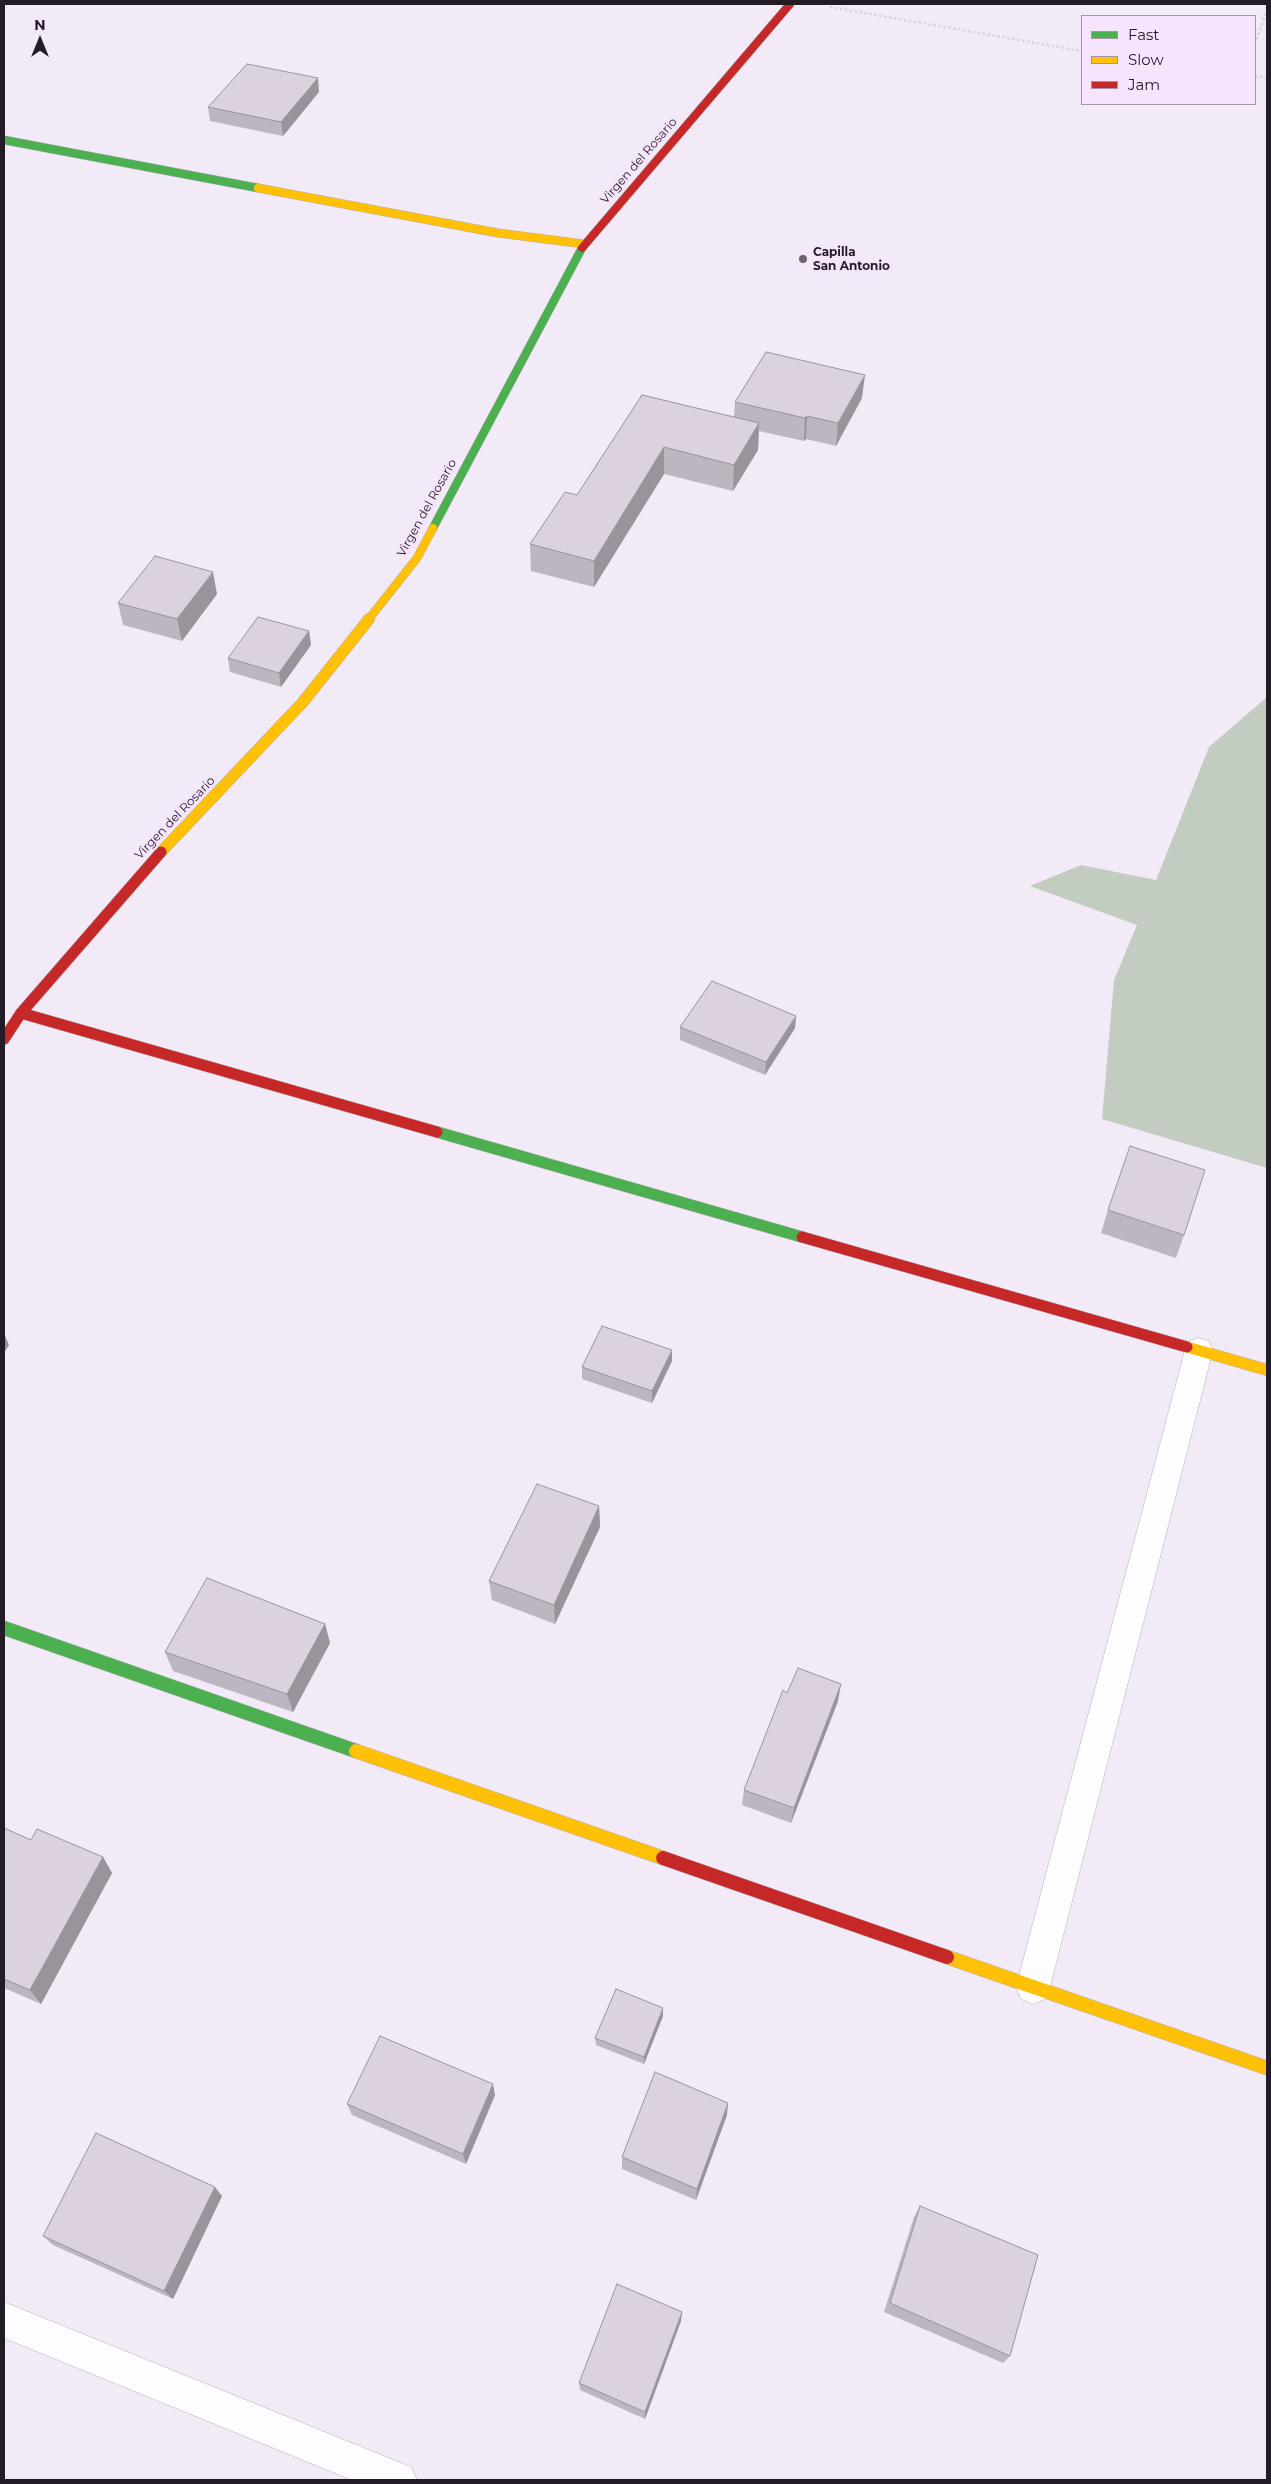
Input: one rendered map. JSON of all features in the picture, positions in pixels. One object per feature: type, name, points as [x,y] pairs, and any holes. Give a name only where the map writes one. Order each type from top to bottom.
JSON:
[{"type":"street","name":"Virgen del Rosario","points":[[4,1039],[21,1013],[130,885],[304,702],[417,558],[584,244],[699,113],[790,4]]},
{"type":"street","points":[[4,140],[498,233],[584,244]]},
{"type":"street","points":[[21,1013],[1267,1370]]},
{"type":"street","points":[[1033,1987],[1199,1350]]},
{"type":"street","points":[[4,1628],[1267,2068]]},
{"type":"street","points":[[4,2320],[398,2480]]},
{"type":"path","points":[[829,7],[1081,51]]},
{"type":"path","points":[[1256,41],[1267,9]]},
{"type":"shaded area","points":[[1267,697],[1267,1168],[1102,1119],[1114,980],[1137,925],[1030,886],[1081,865],[1156,880],[1209,747]]},
{"type":"building","points":[[247,64],[318,78],[281,122],[208,107]]},
{"type":"building","points":[[766,352],[865,375],[838,423],[807,416],[805,418],[735,402]]},
{"type":"building","points":[[642,395],[759,423],[734,465],[664,447],[594,561],[530,544],[565,492],[577,495]]},
{"type":"building","points":[[155,556],[213,572],[177,619],[118,603]]},
{"type":"building","points":[[258,617],[309,631],[279,673],[228,658]]},
{"type":"building","points":[[712,981],[796,1016],[766,1062],[680,1027]]},
{"type":"building","points":[[1130,1146],[1205,1170],[1184,1235],[1108,1210]]},
{"type":"building","points":[[602,1326],[672,1350],[652,1391],[582,1367]]},
{"type":"building","points":[[537,1484],[599,1506],[554,1605],[489,1581]]},
{"type":"building","points":[[207,1578],[325,1624],[287,1694],[165,1652]]},
{"type":"building","points":[[798,1668],[841,1684],[794,1808],[744,1790],[783,1690],[787,1693]]},
{"type":"building","points":[[4,1828],[31,1840],[37,1829],[103,1857],[30,1990],[4,1979]]},
{"type":"building","points":[[616,1989],[663,2008],[644,2057],[595,2038]]},
{"type":"building","points":[[380,2036],[493,2084],[463,2154],[347,2104]]},
{"type":"building","points":[[655,2072],[728,2103],[697,2189],[622,2157]]},
{"type":"building","points":[[96,2133],[215,2187],[164,2291],[43,2236]]},
{"type":"building","points":[[920,2206],[1038,2255],[1010,2356],[890,2303]]},
{"type":"building","points":[[617,2284],[682,2312],[645,2412],[579,2383]]},
{"type":"traffic: fast","points":[[4,140],[258,188]]},
{"type":"traffic: fast","points":[[433,528],[582,248]]},
{"type":"traffic: fast","points":[[437,1132],[802,1237]]},
{"type":"traffic: fast","points":[[4,1628],[356,1751]]},
{"type":"traffic: slow","points":[[258,188],[498,233],[584,244]]},
{"type":"traffic: slow","points":[[161,852],[303,702],[417,558],[433,528]]},
{"type":"traffic: slow","points":[[1187,1347],[1267,1370]]},
{"type":"traffic: slow","points":[[356,1751],[663,1858]]},
{"type":"traffic: slow","points":[[947,1957],[1267,2068]]},
{"type":"traffic: jam","points":[[582,248],[790,4]]},
{"type":"traffic: jam","points":[[4,1039],[21,1013],[130,885],[161,852]]},
{"type":"traffic: jam","points":[[21,1013],[437,1132]]},
{"type":"traffic: jam","points":[[802,1237],[1187,1347]]},
{"type":"traffic: jam","points":[[663,1858],[947,1957]]},
{"type":"place","name":"Capilla San Antonio","points":[[803,259]]}]
